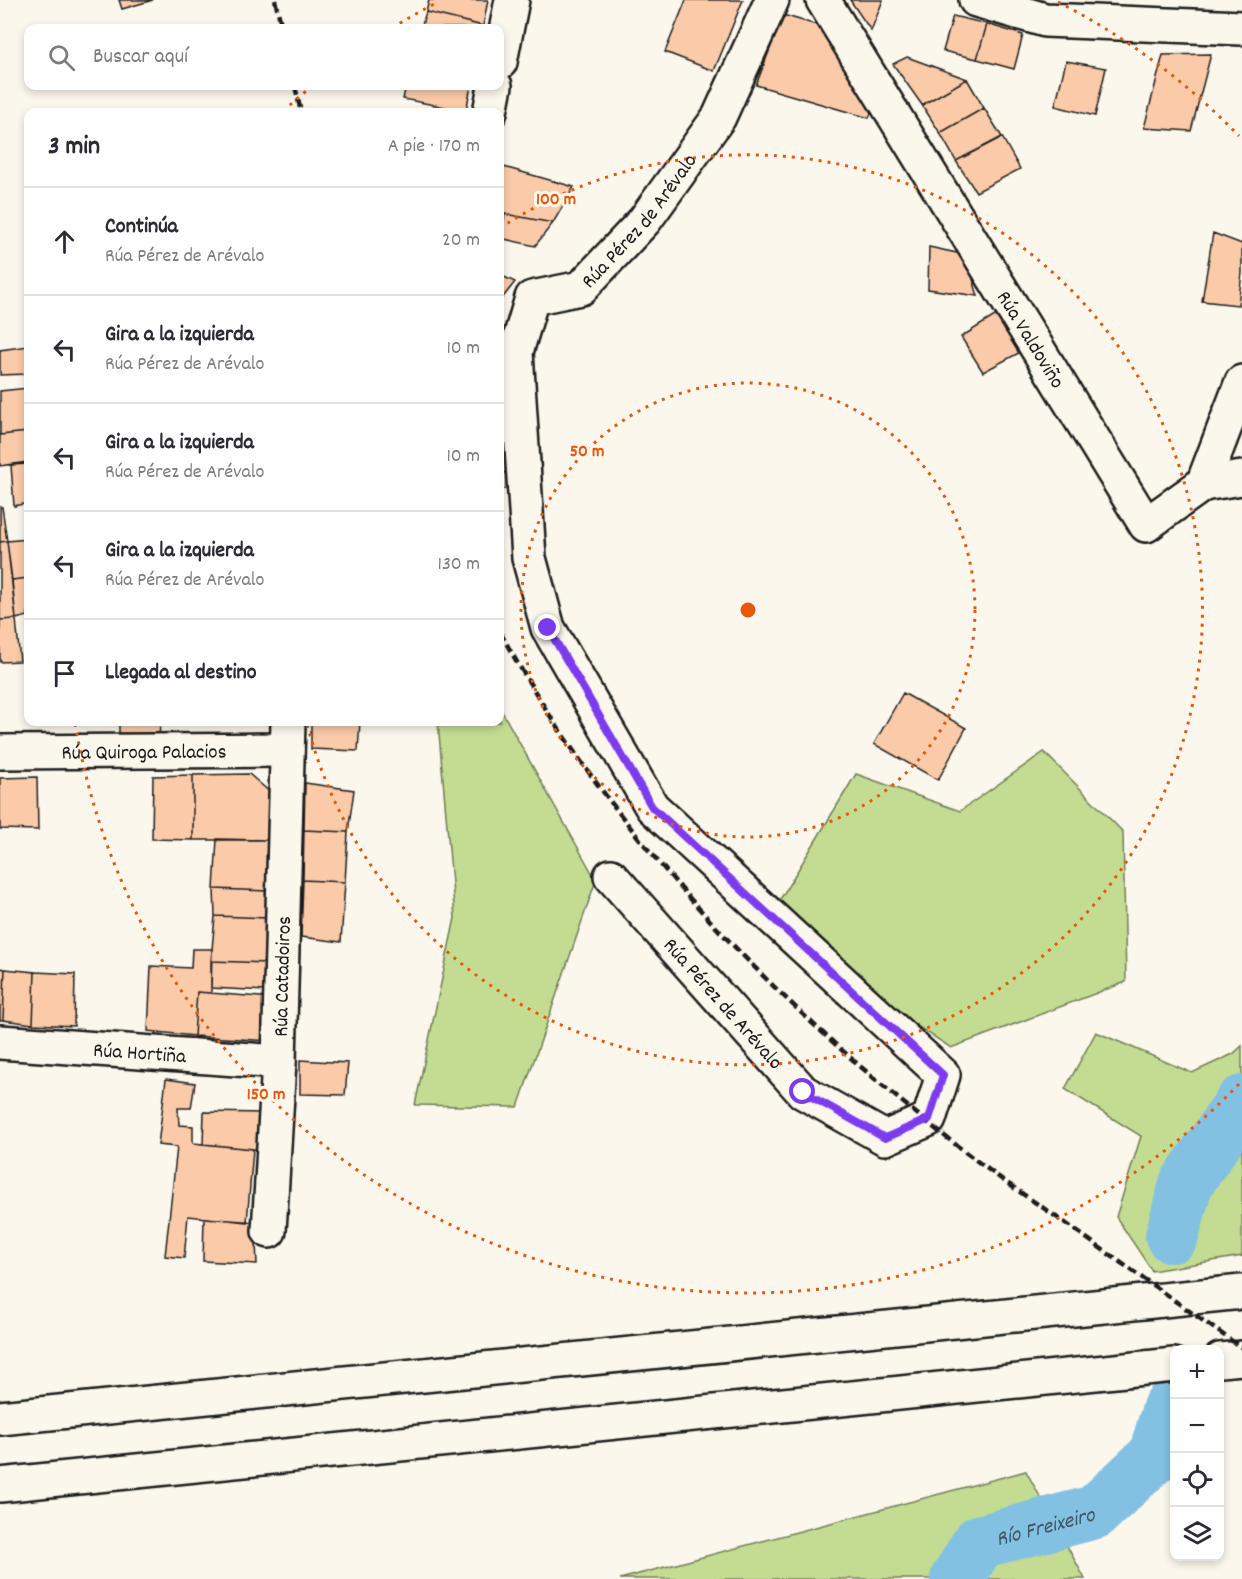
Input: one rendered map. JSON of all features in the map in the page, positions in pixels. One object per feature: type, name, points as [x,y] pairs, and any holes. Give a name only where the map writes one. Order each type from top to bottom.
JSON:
[{"type":"main road","points":[[504,41],[512,0]]},
{"type":"main road","name":"Rúa Pérez de Arévalo","points":[[611,876],[803,1092],[885,1138],[929,1119],[943,1075],[652,807],[548,628],[529,558],[516,352],[532,298],[582,288],[645,220],[719,117],[772,0]]},
{"type":"main road","name":"Rúa Valdoviño","points":[[823,0],[1146,525],[1203,484]]},
{"type":"main road","points":[[976,0],[1045,20],[1242,28]]},
{"type":"main road","points":[[490,108],[494,90]]},
{"type":"main road","points":[[1242,381],[1203,484],[1242,478]]},
{"type":"main road","name":"Rúa Quiroga Palacios","points":[[0,752],[287,736]]},
{"type":"main road","name":"Rúa Catadoiros","points":[[269,1231],[279,1062],[287,736]]},
{"type":"main road","name":"Rúa Hortiña","points":[[0,1042],[279,1062]]},
{"type":"main road","points":[[0,1418],[1242,1292]]},
{"type":"main road","points":[[1224,1360],[1242,1358]]},
{"type":"main road","points":[[0,1485],[1170,1365]]},
{"type":"green space","points":[[504,715],[596,880],[518,1107],[415,1105],[455,918],[438,726],[504,726]]},
{"type":"green space","points":[[1044,752],[1123,832],[1126,982],[951,1048],[764,926],[856,774],[960,811]]},
{"type":"green space","points":[[1096,1032],[1192,1073],[1233,1054],[1242,1046],[1242,1256],[1152,1271],[1116,1217],[1141,1136],[1065,1089]]},
{"type":"green space","points":[[1026,1471],[1085,1579],[620,1579]]},
{"type":"building","points":[[119,0],[153,0],[122,9]]},
{"type":"building","points":[[429,0],[488,0],[483,24],[426,12]]},
{"type":"building","points":[[686,0],[743,0],[714,71],[665,52]]},
{"type":"building","points":[[850,0],[883,0],[871,31]]},
{"type":"building","points":[[426,12],[475,24],[422,24]]},
{"type":"building","points":[[783,15],[820,26],[873,108],[869,118],[756,85]]},
{"type":"building","points":[[953,16],[987,24],[977,59],[943,51]]},
{"type":"building","points":[[987,24],[1023,35],[1014,69],[977,59]]},
{"type":"building","points":[[1211,54],[1191,131],[1144,128],[1163,55]]},
{"type":"building","points":[[907,57],[967,79],[922,105],[893,64]]},
{"type":"building","points":[[1066,61],[1106,68],[1095,116],[1055,106]]},
{"type":"building","points":[[967,79],[984,108],[940,133],[922,105]]},
{"type":"building","points":[[405,90],[470,90],[467,108],[450,108],[403,99]]},
{"type":"building","points":[[984,108],[1002,137],[956,161],[940,133]]},
{"type":"building","points":[[1002,137],[1020,169],[976,192],[956,161]]},
{"type":"building","points":[[504,167],[574,187],[553,223],[504,214]]},
{"type":"building","points":[[505,214],[553,223],[535,246],[504,239]]},
{"type":"building","points":[[1213,233],[1242,244],[1242,273],[1238,305],[1202,301]]},
{"type":"building","points":[[929,247],[966,255],[978,296],[928,289]]},
{"type":"building","points":[[504,277],[515,282],[504,296]]},
{"type":"building","points":[[1006,309],[1030,347],[983,372],[961,337]]},
{"type":"building","points":[[24,347],[24,374],[0,375],[0,350]]},
{"type":"building","points":[[24,388],[24,432],[0,435],[0,391]]},
{"type":"building","points":[[504,407],[506,407],[508,445],[504,445]]},
{"type":"building","points":[[24,432],[24,463],[0,466],[0,435]]},
{"type":"building","points":[[504,445],[508,445],[510,472],[504,473]]},
{"type":"building","points":[[24,464],[24,504],[14,506],[11,465]]},
{"type":"building","points":[[510,472],[511,489],[504,489],[504,473]]},
{"type":"building","points":[[0,507],[2,507],[7,541],[0,542]]},
{"type":"building","points":[[24,539],[24,578],[12,580],[7,541]]},
{"type":"building","points":[[7,541],[16,619],[0,620],[0,542]]},
{"type":"building","points":[[24,578],[24,617],[16,619],[12,580]]},
{"type":"building","points":[[16,619],[20,661],[0,662],[0,620]]},
{"type":"building","points":[[903,693],[966,728],[938,780],[874,744]]},
{"type":"building","points":[[119,726],[160,726],[159,740],[119,739]]},
{"type":"building","points":[[311,726],[360,726],[358,751],[311,749]]},
{"type":"building","points":[[249,774],[271,793],[269,840],[193,840],[193,775]]},
{"type":"building","points":[[193,775],[193,840],[152,839],[153,776]]},
{"type":"building","points":[[37,777],[38,830],[0,829],[0,778]]},
{"type":"building","points":[[305,783],[354,790],[348,832],[304,830]]},
{"type":"building","points":[[304,830],[348,832],[345,882],[303,880]]},
{"type":"building","points":[[217,839],[269,840],[269,891],[214,889]]},
{"type":"building","points":[[303,880],[345,882],[341,942],[301,937]]},
{"type":"building","points":[[214,889],[269,891],[268,918],[215,916]]},
{"type":"building","points":[[215,916],[268,918],[268,963],[211,961]]},
{"type":"building","points":[[192,949],[212,949],[211,993],[197,992],[194,1036],[148,1031],[151,966],[191,968]]},
{"type":"building","points":[[211,961],[268,963],[267,991],[211,988]]},
{"type":"building","points":[[0,968],[5,969],[3,1020],[0,1020]]},
{"type":"building","points":[[5,969],[35,972],[33,1024],[3,1020]]},
{"type":"building","points":[[35,972],[75,974],[74,1026],[33,1024]]},
{"type":"building","points":[[197,992],[274,998],[271,1041],[194,1036]]},
{"type":"building","points":[[300,1060],[348,1063],[345,1095],[300,1094]]},
{"type":"building","points":[[166,1079],[195,1083],[191,1108],[178,1108],[179,1125],[193,1126],[193,1143],[253,1149],[247,1222],[188,1216],[184,1258],[165,1256],[177,1147],[158,1145]]},
{"type":"building","points":[[204,1112],[263,1113],[262,1150],[203,1144]]},
{"type":"building","points":[[204,1218],[255,1222],[257,1264],[203,1261]]},
{"type":"waterway","name":"Río Freixeiro","points":[[1172,1236],[1186,1184],[1242,1102]]},
{"type":"waterway","name":"Río Freixeiro","points":[[957,1579],[979,1542],[1095,1512],[1155,1456],[1169,1408]]},
{"type":"railway","points":[[275,0],[281,24]]},
{"type":"railway","points":[[296,90],[300,108]]},
{"type":"railway","points":[[504,639],[546,710],[597,784],[653,855],[712,923],[775,988],[842,1050],[981,1164],[1242,1348]]},
{"type":"route","points":[[548,628],[652,807],[943,1075],[929,1119],[885,1138],[803,1092]]}]
